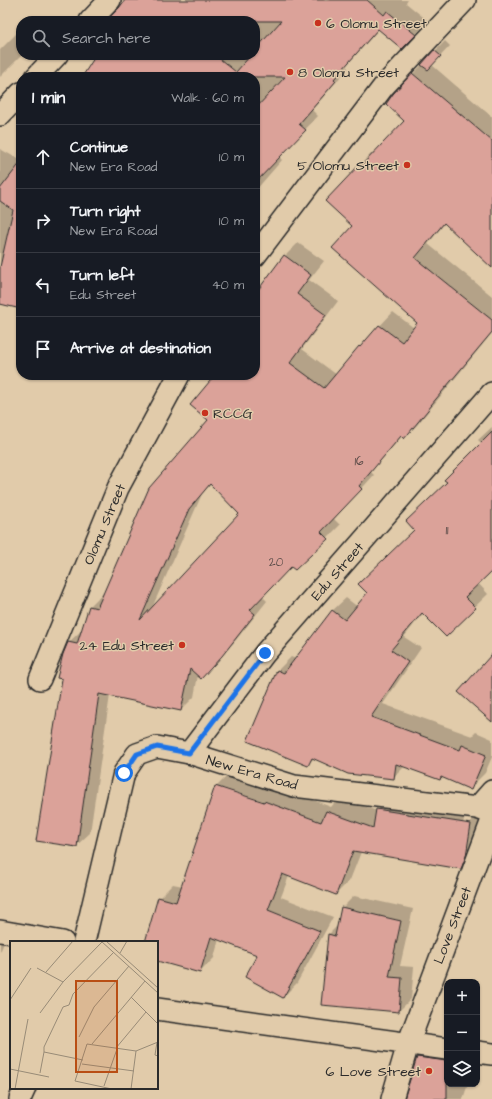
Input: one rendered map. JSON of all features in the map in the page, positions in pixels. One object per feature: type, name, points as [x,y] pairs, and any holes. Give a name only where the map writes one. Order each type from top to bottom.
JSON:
[{"type":"street","points":[[95,16],[110,0]]},
{"type":"street","points":[[260,249],[384,86],[465,0]]},
{"type":"street","points":[[41,72],[52,60]]},
{"type":"street","points":[[0,115],[16,98]]},
{"type":"street","name":"Olomu Street","points":[[40,679],[118,488],[176,380]]},
{"type":"street","name":"Edu Street","points":[[189,753],[265,653],[492,394]]},
{"type":"street","name":"New Era Road","points":[[84,941],[124,773],[137,754],[157,747],[189,753],[294,786],[487,813]]},
{"type":"street","points":[[487,813],[492,791]]},
{"type":"street","name":"Love Street","points":[[392,1099],[408,1044],[487,813]]},
{"type":"street","points":[[0,930],[58,941]]},
{"type":"street","points":[[158,1009],[444,1049]]},
{"type":"street","points":[[480,1052],[492,1054]]},
{"type":"street","points":[[20,1099],[25,1089]]},
{"type":"building","points":[[125,0],[367,0],[384,15],[387,11],[416,35],[402,49],[378,29],[334,79],[336,81],[299,124],[306,130],[260,178],[260,104],[285,77],[260,77],[260,72],[236,72],[247,60],[260,60],[260,44],[281,21],[260,21],[260,16],[111,16]]},
{"type":"building","points":[[434,50],[441,56],[428,70],[421,65]]},
{"type":"building","points":[[93,60],[221,60],[236,72],[85,72]]},
{"type":"building","points":[[412,73],[492,141],[492,268],[444,223],[415,258],[492,320],[492,332],[404,439],[401,436],[359,486],[362,489],[321,532],[328,539],[295,570],[291,567],[250,610],[255,614],[222,656],[201,679],[190,669],[181,711],[99,694],[77,847],[36,841],[62,679],[57,678],[63,654],[68,642],[77,644],[89,606],[97,608],[149,488],[208,420],[190,405],[211,380],[260,380],[260,287],[284,255],[311,275],[297,294],[326,315],[290,363],[324,388],[359,346],[360,347],[379,325],[402,342],[417,323],[332,248],[352,226],[325,201],[404,121],[386,104]],"holes":[[[210,484],[239,514],[140,620],[189,509]]]},
{"type":"building","points":[[16,168],[16,308],[0,304],[0,267],[13,210],[0,201],[0,189]]},
{"type":"building","points":[[492,432],[492,571],[465,597],[476,608],[446,637],[422,613],[391,650],[408,662],[371,717],[460,750],[462,745],[486,755],[471,790],[441,777],[440,780],[396,764],[394,779],[348,774],[312,758],[308,766],[247,741],[277,670],[284,673],[332,610],[345,620],[367,593],[358,584],[414,530],[406,521],[447,482],[444,480]]},
{"type":"building","points":[[492,654],[492,722],[458,692]]},
{"type":"building","points":[[215,786],[264,801],[321,822],[326,811],[373,828],[376,809],[471,824],[466,856],[461,869],[353,851],[336,895],[282,874],[268,910],[320,931],[283,998],[245,977],[257,955],[211,937],[200,973],[158,961],[158,941],[145,941],[158,897],[176,902]]},
{"type":"building","points":[[341,907],[401,921],[389,977],[402,978],[399,1012],[321,1005],[328,934],[335,936]]},
{"type":"building","name":"6 Love Street","points":[[417,1057],[444,1061],[444,1087],[447,1087],[447,1099],[404,1099]]},
{"type":"place","name":"6 Olomu Street","points":[[318,23]]},
{"type":"place","name":"8 Olomu Street","points":[[290,72]]},
{"type":"place","name":"5 Olomu Street","points":[[407,165]]},
{"type":"place","name":"RCCG","points":[[205,413]]},
{"type":"place","name":"24 Edu Street","points":[[182,645]]},
{"type":"place","name":"6 Love Street","points":[[429,1071]]},
{"type":"route","points":[[124,773],[137,754],[157,747],[189,753],[265,653]]}]
